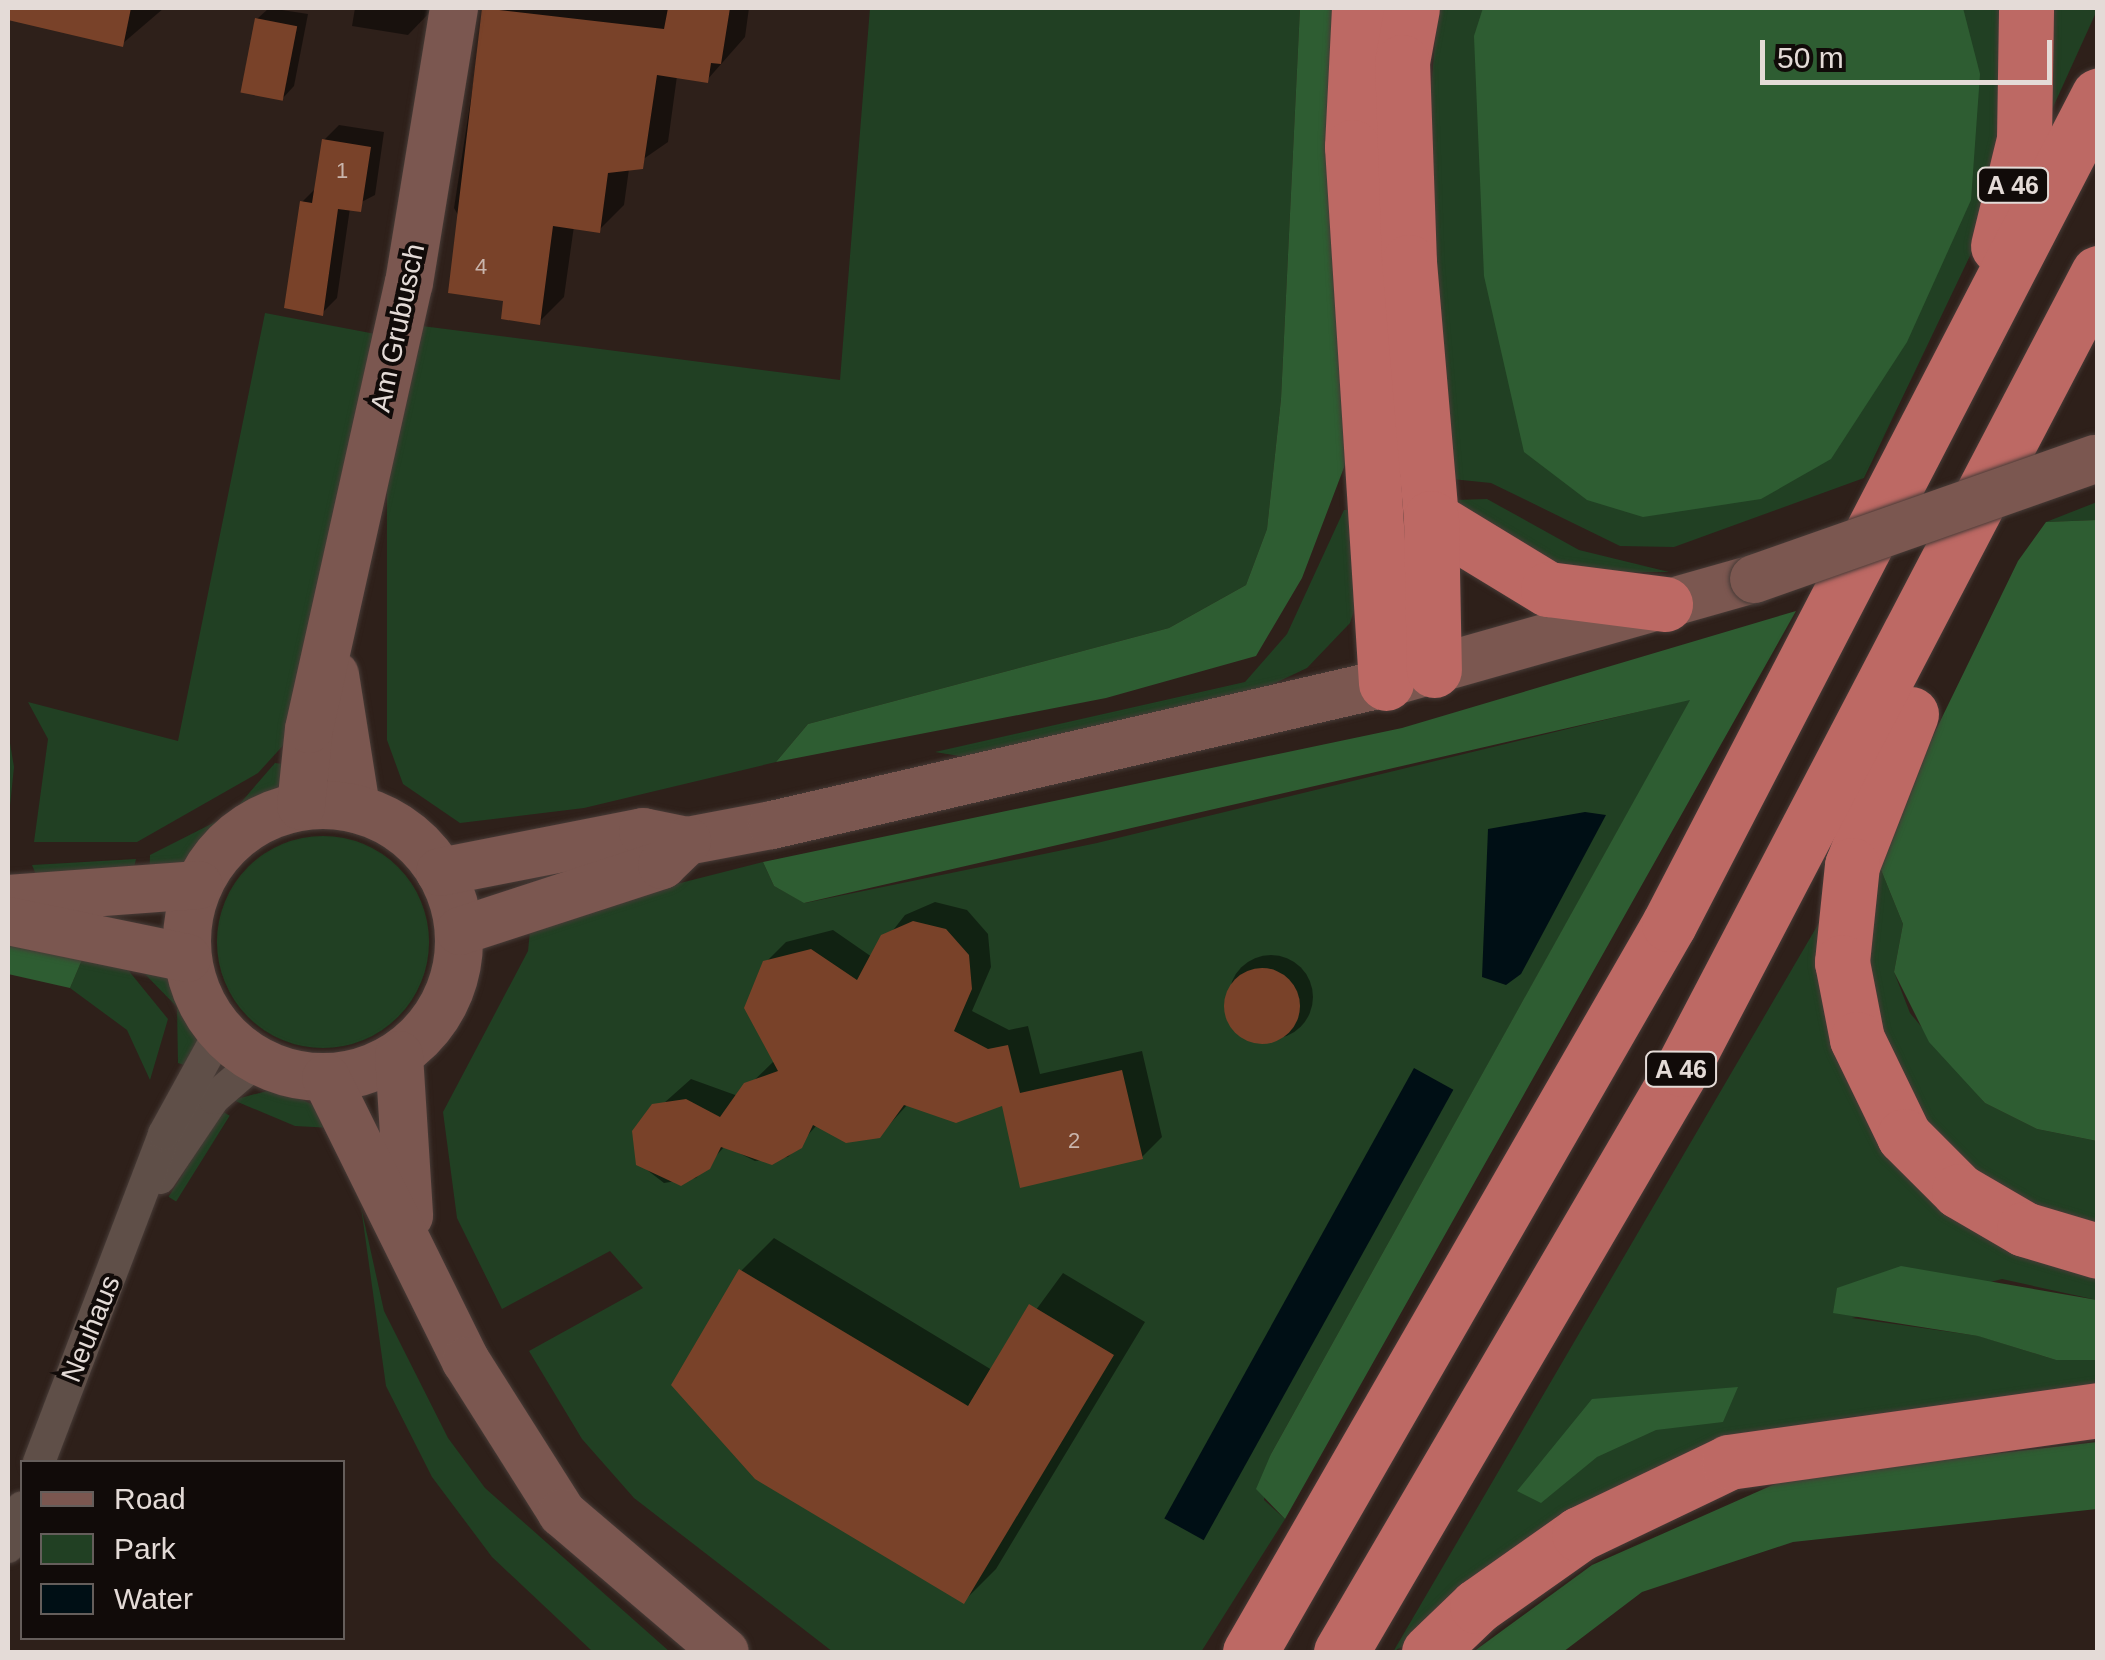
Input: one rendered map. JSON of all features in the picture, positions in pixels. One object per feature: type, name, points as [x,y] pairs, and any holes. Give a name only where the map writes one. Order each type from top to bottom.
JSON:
[{"type":"highway","points":[[1359,8],[1352,147],[1410,677]]},
{"type":"highway","points":[[1410,677],[1431,518],[1408,242],[1402,62],[1412,8]]},
{"type":"highway","name":"A 46","points":[[1968,358],[2024,138],[2026,8]]},
{"type":"highway","name":"A 46","points":[[1250,1652],[1468,1286],[1968,358],[2098,96]]},
{"type":"highway","name":"A 46","points":[[1341,1652],[1682,1069],[1998,473],[2098,273]]},
{"type":"highway","points":[[1998,473],[1989,564],[1863,825],[1846,906],[1847,999],[1885,1107],[1932,1165],[2024,1228],[2098,1251]]},
{"type":"highway","points":[[1431,518],[1548,588],[1665,604]]},
{"type":"highway","points":[[1429,1652],[1477,1606],[1579,1534],[1729,1462],[2098,1410]]},
{"type":"main road","name":"Am Grubusch","points":[[301,806],[308,728],[334,646],[409,284],[454,8]]},
{"type":"main road","points":[[440,872],[643,832],[686,841],[1410,677],[1754,578],[2096,458]]},
{"type":"main road","name":"Am Grubusch","points":[[334,646],[342,759],[356,808]]},
{"type":"main road","points":[[301,806],[356,808],[405,831],[440,872],[460,931],[446,1001],[399,1055],[326,1078],[257,1060],[220,1032],[187,958],[198,884],[223,848],[258,820],[301,806]]},
{"type":"main road","points":[[460,931],[662,865],[686,841]]},
{"type":"main road","points":[[8,898],[198,884]]},
{"type":"main road","points":[[8,921],[187,958]]},
{"type":"main road","points":[[399,1055],[410,1232]]},
{"type":"main road","points":[[326,1078],[410,1232],[466,1361],[562,1514],[725,1652]]},
{"type":"street","name":"Neuhaus","points":[[41,1460],[144,1196],[164,1134],[220,1032]]},
{"type":"street","name":"Neuhaus","points":[[144,1196],[214,1098],[257,1060]]},
{"type":"street","points":[[8,1548],[20,1514]]},
{"type":"green space","points":[[870,8],[1300,8],[1281,399],[1267,529],[1246,585],[1169,628],[808,724],[776,762],[584,808],[460,823],[403,784],[387,740],[387,486],[422,326],[840,380]]},
{"type":"green space","points":[[1300,8],[1336,8],[1351,449],[1302,578],[1256,656],[1106,698],[776,762],[808,724],[1169,628],[1246,585],[1267,529],[1281,399]]},
{"type":"green space","points":[[1438,8],[2007,8],[2018,47],[1978,239],[1864,478],[1674,547],[1620,546],[1491,483],[1452,479],[1427,135]]},
{"type":"green space","points":[[1483,8],[1963,8],[1980,74],[1971,200],[1907,342],[1831,459],[1761,499],[1643,517],[1587,500],[1524,452],[1484,276],[1474,36]]},
{"type":"green space","points":[[2046,8],[2098,8],[2049,116]]},
{"type":"green space","points":[[265,313],[386,336],[288,740],[258,773],[137,842],[34,842],[48,739],[28,702],[178,741]]},
{"type":"green space","points":[[1487,499],[1579,550],[1669,572],[1540,573],[1455,500]]},
{"type":"green space","points":[[2097,502],[2097,520],[2046,522]]},
{"type":"green space","points":[[1344,510],[1369,510],[1360,593],[1350,623],[1307,668],[1269,686],[965,757],[935,752],[1245,682],[1287,634]]},
{"type":"green space","points":[[2097,520],[2097,1141],[2037,1129],[1985,1103],[1929,1042],[1894,972],[1903,924],[1879,865],[1897,810],[2018,561],[2046,522]]},
{"type":"green space","points":[[1796,611],[1285,1519],[1256,1489],[1271,1454],[1690,700],[804,903],[774,886],[763,862],[1402,728]]},
{"type":"green space","points":[[1691,699],[1271,1454],[1264,1500],[1285,1519],[1201,1652],[833,1652],[634,1498],[582,1439],[529,1351],[643,1288],[610,1251],[502,1309],[457,1218],[443,1112],[528,951],[531,921],[763,862],[774,886],[805,903],[1097,843]]},
{"type":"green space","points":[[8,731],[14,767],[8,825]]},
{"type":"green space","points":[[275,763],[291,765],[271,798],[190,866],[149,882],[150,855],[231,814]]},
{"type":"green space","points":[[323,836],[363,844],[398,867],[421,902],[429,942],[421,982],[398,1017],[363,1040],[323,1048],[283,1040],[248,1017],[225,982],[217,942],[225,902],[248,867],[283,844]]},
{"type":"green space","points":[[136,859],[131,881],[40,884],[32,865]]},
{"type":"green space","points":[[1879,865],[1903,924],[1894,972],[1910,1013],[1985,1103],[2037,1129],[2097,1141],[2097,1233],[1967,1172],[1911,1114],[1859,964]]},
{"type":"green space","points":[[1830,904],[1859,1098],[2098,1276],[2097,1300],[2002,1279],[1852,1318],[1979,1336],[2056,1360],[2097,1360],[2097,1394],[1848,1417],[1733,1442],[1393,1652]]},
{"type":"green space","points":[[8,939],[87,948],[70,988],[8,974]]},
{"type":"green space","points":[[87,948],[124,965],[168,1019],[150,1080],[127,1030],[70,988]]},
{"type":"green space","points":[[141,970],[175,979],[189,999],[198,1039],[187,1066],[178,1063],[177,1007]]},
{"type":"green space","points":[[278,1088],[322,1109],[332,1128],[295,1126],[233,1100]]},
{"type":"green space","points":[[222,1111],[230,1116],[176,1201],[168,1197]]},
{"type":"green space","points":[[361,1207],[384,1311],[448,1438],[485,1488],[670,1652],[593,1652],[492,1557],[432,1477],[386,1386]]},
{"type":"green space","points":[[1901,1266],[2097,1300],[2097,1360],[2056,1360],[1978,1336],[1833,1313],[1837,1288]]},
{"type":"green space","points":[[1738,1387],[1723,1422],[1656,1430],[1597,1457],[1541,1503],[1517,1491],[1592,1399]]},
{"type":"green space","points":[[2097,1442],[2097,1509],[1793,1542],[1642,1592],[1563,1652],[1473,1652],[1592,1565],[1791,1477]]},
{"type":"water","points":[[1585,812],[1606,815],[1521,974],[1506,985],[1482,977],[1488,829]]},
{"type":"water","points":[[1414,1068],[1453,1090],[1204,1540],[1164,1518]]},
{"type":"building","points":[[10,8],[131,8],[123,47],[8,20]]},
{"type":"building","points":[[482,8],[664,29],[668,8],[730,8],[721,64],[711,63],[708,83],[657,75],[643,169],[608,173],[600,233],[553,226],[540,325],[501,319],[503,301],[448,293]]},
{"type":"building","points":[[255,18],[297,26],[283,101],[240,93]]},
{"type":"building","points":[[322,139],[371,147],[361,212],[338,209],[323,316],[284,308],[300,201],[312,203]]},
{"type":"building","points":[[913,921],[946,929],[969,955],[972,989],[954,1031],[988,1049],[1008,1045],[1020,1093],[1122,1070],[1143,1159],[1020,1188],[1002,1106],[956,1123],[904,1105],[880,1138],[846,1143],[813,1125],[802,1148],[772,1165],[721,1147],[710,1169],[681,1186],[636,1165],[632,1131],[652,1104],[686,1099],[720,1117],[744,1083],[778,1071],[744,1008],[763,961],[811,949],[857,980],[881,935]]},
{"type":"building","points":[[1262,968],[1289,979],[1300,1006],[1289,1033],[1262,1044],[1235,1033],[1224,1006],[1235,979]]},
{"type":"building","points":[[739,1269],[968,1406],[1029,1304],[1114,1355],[964,1604],[755,1479],[671,1385]]}]
